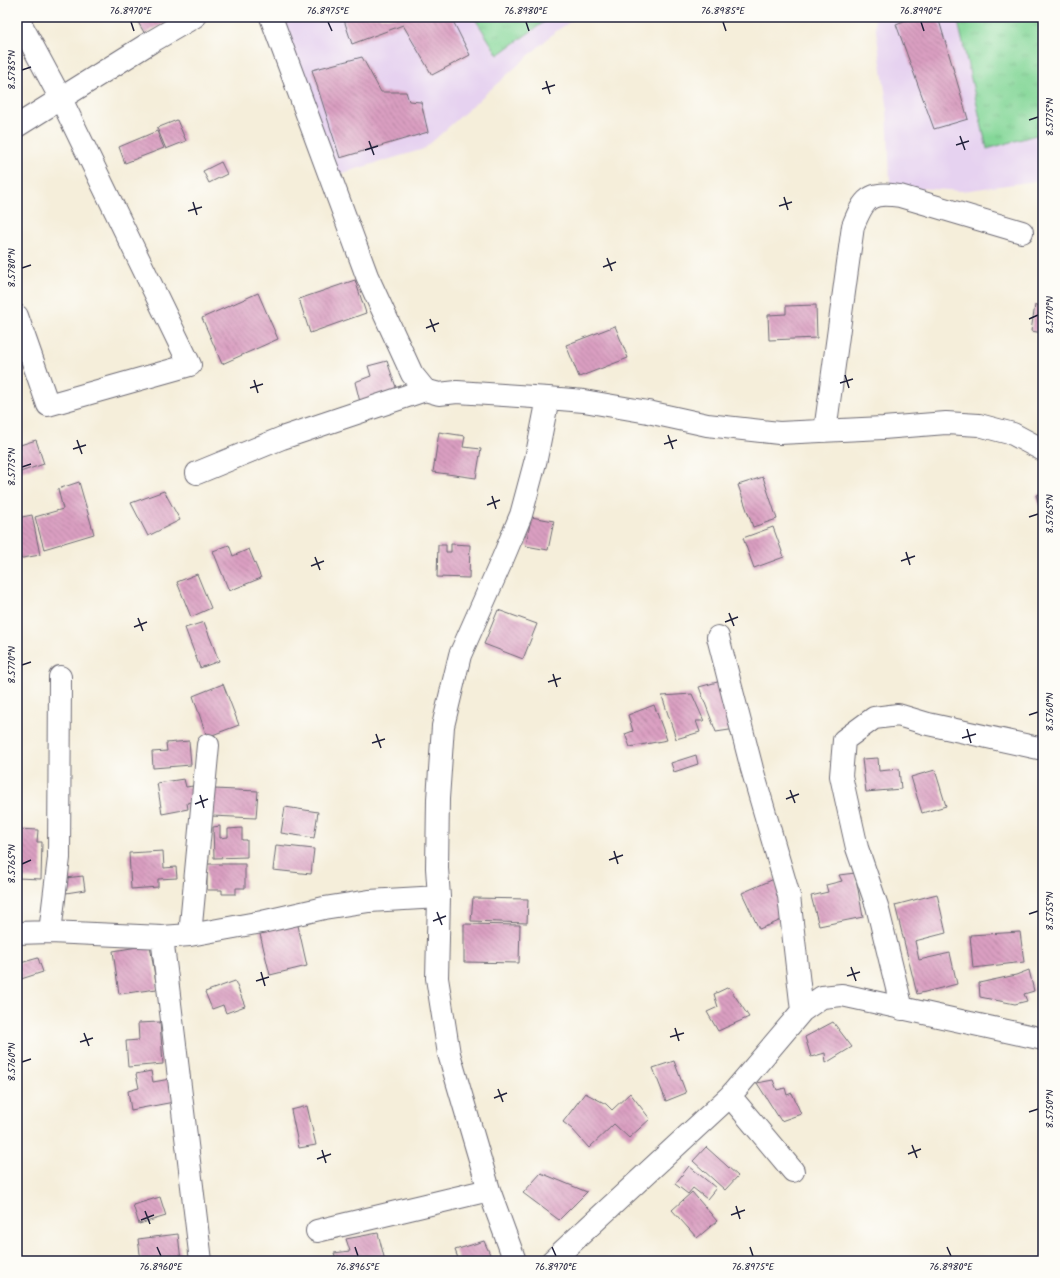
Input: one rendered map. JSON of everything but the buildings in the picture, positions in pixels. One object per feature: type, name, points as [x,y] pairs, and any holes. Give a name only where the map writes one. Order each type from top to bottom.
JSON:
[{"type":"street","points":[[17,17],[61,99],[190,365],[48,405],[17,316]]},
{"type":"street","points":[[17,126],[151,42],[194,17]]},
{"type":"street","points":[[271,17],[367,276],[412,374],[425,390]]},
{"type":"street","points":[[825,431],[853,226],[865,201],[874,196],[886,194],[900,196],[1022,232]]},
{"type":"street","points":[[197,473],[282,438],[425,390],[439,394],[457,392],[591,402],[648,412],[707,425],[779,433],[946,423],[979,424],[1013,434],[1043,450]]},
{"type":"street","points":[[515,1261],[489,1190],[448,1046],[436,978],[439,897],[437,868],[438,799],[442,726],[460,655],[521,514],[536,459],[548,398]]},
{"type":"street","points":[[718,637],[752,769],[789,896],[802,1011]]},
{"type":"street","points":[[50,932],[59,858],[60,677]]},
{"type":"street","points":[[902,1009],[877,906],[857,848],[841,776],[844,740],[874,718],[898,715],[928,724],[1043,749]]},
{"type":"street","points":[[190,935],[208,745]]},
{"type":"street","points":[[17,933],[50,932],[162,937],[190,935],[262,922],[324,908],[370,901],[439,897]]},
{"type":"street","points":[[162,937],[201,1261]]},
{"type":"street","points":[[552,1261],[730,1096],[802,1011],[822,997],[842,995],[1043,1039]]},
{"type":"street","points":[[730,1096],[793,1171]]},
{"type":"street","points":[[317,1231],[489,1190]]},
{"type":"shaded area","points":[[276,17],[577,17],[555,32],[424,149],[339,174]]},
{"type":"shaded area","points":[[874,17],[1043,17],[1043,180],[962,191],[890,186],[887,104]]},
{"type":"green space","points":[[474,17],[551,17],[498,55]]},
{"type":"green space","points":[[957,17],[1043,17],[1043,133],[987,149]]}]
